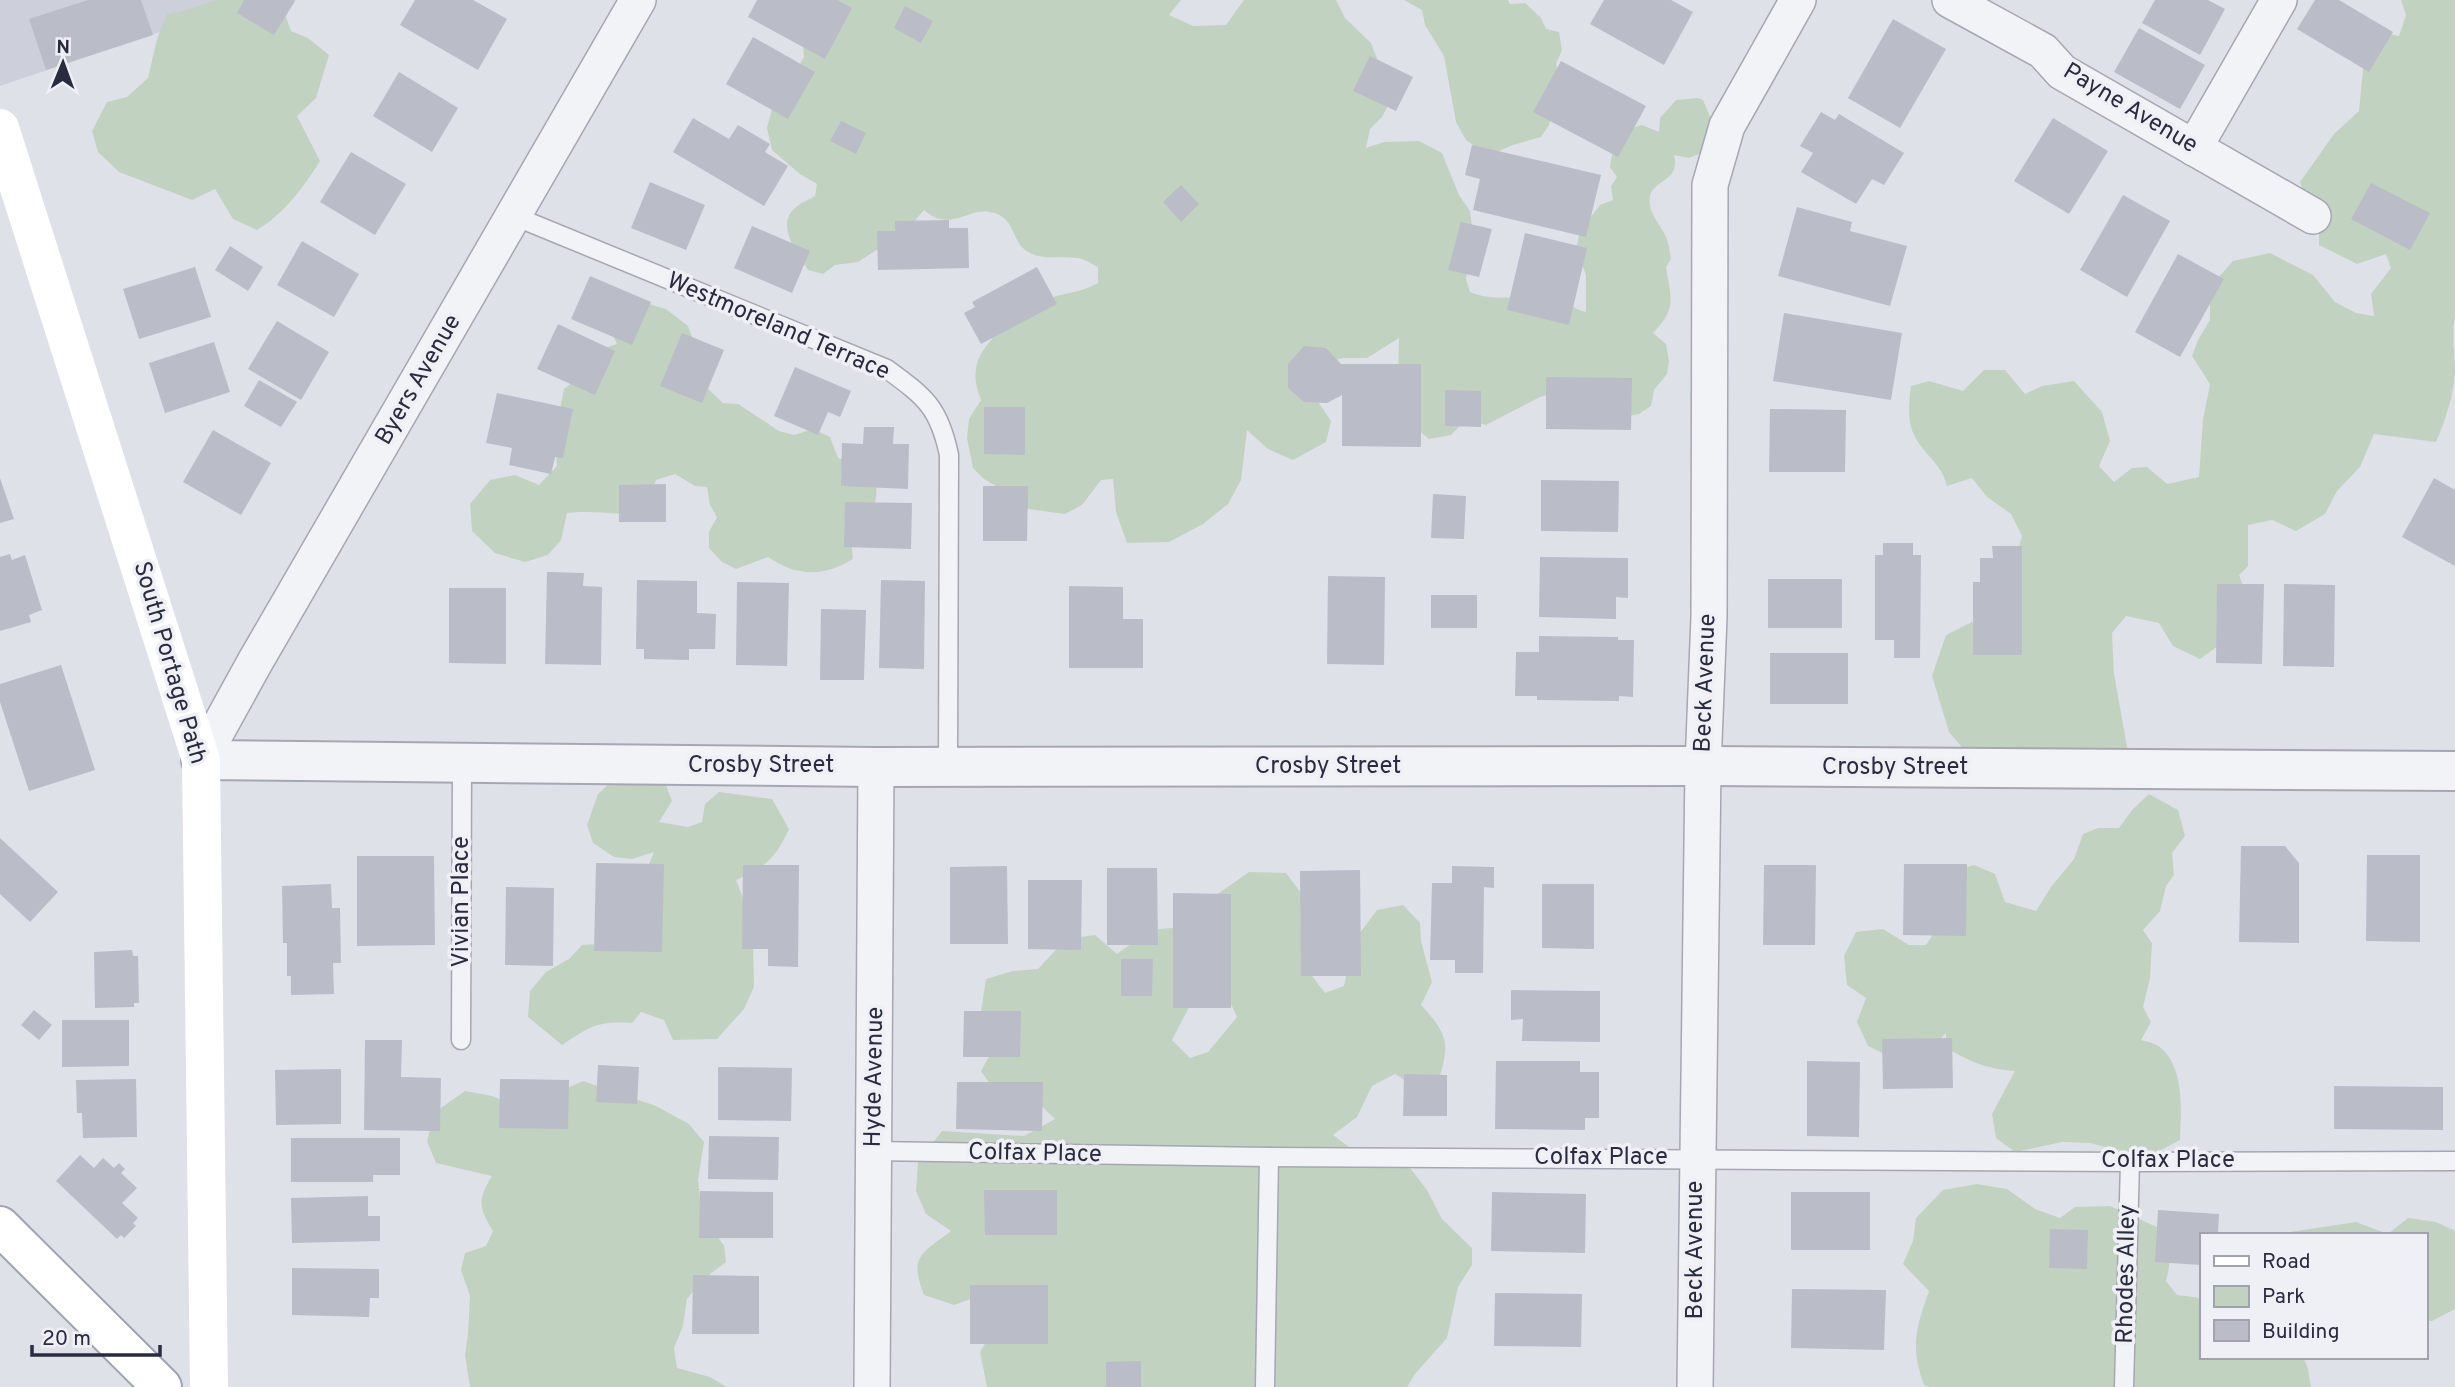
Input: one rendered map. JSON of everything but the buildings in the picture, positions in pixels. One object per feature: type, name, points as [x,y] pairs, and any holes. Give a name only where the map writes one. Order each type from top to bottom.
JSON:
[{"type":"main road","name":"South Portage Path","points":[[0,128],[201,760],[209,1387]]},
{"type":"main road","points":[[0,1226],[162,1387]]},
{"type":"street","name":"Byers Avenue","points":[[201,760],[260,653],[638,0]]},
{"type":"street","name":"Beck Avenue","points":[[1695,1387],[1703,766],[1709,617],[1710,184],[1727,126],[1798,0]]},
{"type":"street","name":"Payne Avenue","points":[[1950,0],[2043,51],[2062,72],[2313,216]]},
{"type":"street","points":[[2194,148],[2279,0]]},
{"type":"street","name":"Crosby Street","points":[[201,760],[876,767],[1703,766],[2455,771]]},
{"type":"street","name":"Hyde Avenue","points":[[872,1387],[876,767]]},
{"type":"lane","name":"Westmoreland Terrace","points":[[514,216],[887,369],[921,394],[943,426],[949,455],[948,767]]},
{"type":"lane","name":"Vivian Place","points":[[461,1040],[462,764]]},
{"type":"lane","name":"Colfax Place","points":[[874,1151],[1269,1157],[2455,1161]]},
{"type":"lane","points":[[1265,1387],[1269,1157]]},
{"type":"lane","name":"Rhodes Alley","points":[[2124,1387],[2130,1162]]},
{"type":"shaded area","points":[[0,0],[225,0],[220,12],[0,86]]},
{"type":"green space","points":[[217,0],[296,0],[284,12],[291,31],[308,38],[329,55],[316,98],[297,116],[320,161],[293,199],[257,230],[233,219],[215,189],[192,200],[119,172],[98,152],[92,131],[107,102],[127,97],[148,78],[157,39],[167,14]]},
{"type":"green space","points":[[834,0],[1181,0],[1169,15],[1193,26],[1226,25],[1244,0],[1336,0],[1345,18],[1371,43],[1392,98],[1382,117],[1370,129],[1366,148],[1384,142],[1419,141],[1442,153],[1459,195],[1470,211],[1472,227],[1466,279],[1470,292],[1502,298],[1544,297],[1586,312],[1586,275],[1576,249],[1580,231],[1600,205],[1613,200],[1611,186],[1617,177],[1610,167],[1618,140],[1627,131],[1642,125],[1659,132],[1660,118],[1676,100],[1703,100],[1711,119],[1711,135],[1699,154],[1689,158],[1674,155],[1674,170],[1650,196],[1650,208],[1666,237],[1671,259],[1666,267],[1669,310],[1653,333],[1666,344],[1669,361],[1667,374],[1654,390],[1651,406],[1639,414],[1598,422],[1564,390],[1540,397],[1486,425],[1467,419],[1451,435],[1429,439],[1403,417],[1398,381],[1399,338],[1367,358],[1343,358],[1319,365],[1312,393],[1331,421],[1326,442],[1293,460],[1268,449],[1247,430],[1241,480],[1228,504],[1203,524],[1169,542],[1127,543],[1116,512],[1113,479],[1101,480],[1082,505],[1065,514],[1021,508],[973,468],[967,438],[969,419],[981,400],[975,377],[979,359],[984,349],[1002,329],[1033,305],[1098,283],[1098,267],[1078,258],[1031,254],[998,214],[981,212],[950,220],[933,217],[924,210],[906,231],[858,262],[835,265],[823,274],[808,270],[794,248],[787,223],[795,208],[815,196],[817,184],[800,174],[772,150],[767,128],[774,101],[804,57],[802,35]]},
{"type":"green space","points":[[1404,0],[1508,0],[1510,4],[1525,3],[1541,18],[1546,29],[1559,32],[1562,50],[1556,64],[1562,86],[1549,125],[1541,137],[1494,153],[1479,149],[1466,140],[1456,122],[1444,56],[1425,25],[1422,10]]},
{"type":"green space","points":[[2401,0],[2455,0],[2455,372],[2453,390],[2436,442],[2374,434],[2360,467],[2337,491],[2325,514],[2296,531],[2272,520],[2248,525],[2248,566],[2239,575],[2247,596],[2229,638],[2200,659],[2173,646],[2159,623],[2126,616],[2112,633],[2114,674],[2128,752],[1966,752],[1949,732],[1932,676],[1946,635],[1986,615],[2015,561],[2022,536],[2011,514],[1987,497],[1972,478],[1947,486],[1945,478],[1912,430],[1909,411],[1911,386],[1929,381],[1963,391],[1984,370],[2005,370],[2025,394],[2042,386],[2074,381],[2102,412],[2110,441],[2099,466],[2114,482],[2132,468],[2147,467],[2167,484],[2199,477],[2203,420],[2210,384],[2192,356],[2210,320],[2210,287],[2233,261],[2270,253],[2313,275],[2335,302],[2356,313],[2374,316],[2371,294],[2391,268],[2386,254],[2357,264],[2319,245],[2319,227],[2307,204],[2300,182],[2334,134],[2359,111],[2365,48],[2378,32],[2399,36],[2406,15]]},
{"type":"green space","points":[[632,299],[666,309],[688,326],[705,386],[723,403],[738,404],[779,431],[794,435],[813,429],[830,437],[838,458],[856,463],[875,476],[875,504],[851,541],[853,559],[821,572],[789,568],[768,557],[736,569],[722,562],[709,548],[709,532],[717,517],[710,505],[707,487],[695,486],[675,474],[656,480],[652,491],[632,514],[567,513],[561,540],[548,555],[525,562],[495,553],[472,531],[470,504],[490,480],[515,475],[539,485],[557,466],[555,434],[564,389],[582,375],[599,350],[617,344],[611,331]]},
{"type":"green space","points":[[619,775],[664,780],[672,801],[659,822],[688,827],[702,822],[705,804],[719,792],[772,799],[789,829],[768,861],[736,880],[747,909],[753,941],[754,987],[744,1009],[717,1039],[673,1040],[664,1020],[641,1012],[632,1023],[595,1026],[562,1045],[528,1017],[530,991],[546,972],[569,959],[582,945],[616,943],[654,852],[632,859],[614,857],[593,843],[587,825],[598,794]]},
{"type":"green space","points":[[2149,794],[2178,810],[2185,836],[2172,853],[2174,875],[2166,886],[2160,911],[2143,930],[2152,943],[2150,978],[2143,1007],[2151,1022],[2141,1040],[2159,1046],[2174,1067],[2180,1091],[2180,1140],[2154,1154],[2117,1150],[2090,1143],[2062,1142],[2015,1152],[1996,1138],[1992,1114],[2015,1071],[1979,1064],[1946,1048],[1946,1033],[1932,1047],[1892,1058],[1868,1046],[1857,1022],[1866,998],[1847,985],[1844,956],[1856,932],[1883,929],[1909,945],[1926,945],[1940,924],[1951,873],[1974,865],[1995,874],[2005,902],[2036,911],[2074,859],[2083,834],[2098,828],[2119,828]]},
{"type":"green space","points":[[1249,872],[1286,873],[1305,898],[1306,968],[1325,993],[1344,986],[1353,942],[1377,910],[1403,905],[1420,923],[1421,941],[1432,982],[1421,1005],[1438,1026],[1445,1042],[1444,1061],[1437,1086],[1415,1087],[1395,1074],[1372,1086],[1357,1117],[1333,1135],[1353,1150],[1407,1164],[1427,1190],[1442,1219],[1472,1248],[1472,1265],[1458,1287],[1447,1338],[1407,1387],[987,1387],[980,1352],[1001,1317],[985,1294],[954,1305],[924,1295],[918,1264],[925,1251],[951,1231],[926,1214],[916,1191],[918,1162],[942,1131],[1024,1136],[1055,1119],[1030,1095],[996,1093],[981,1071],[995,1046],[980,1018],[986,979],[1013,971],[1038,969],[1066,939],[1095,935],[1117,954],[1150,930],[1183,927],[1201,984],[1172,1040],[1190,1058],[1208,1052],[1237,1017],[1225,991],[1212,898]]},
{"type":"green space","points":[[583,1081],[656,1106],[689,1124],[704,1142],[698,1180],[702,1213],[724,1246],[726,1262],[701,1281],[687,1299],[683,1326],[674,1348],[677,1368],[710,1377],[727,1387],[470,1387],[465,1355],[470,1296],[461,1270],[465,1253],[486,1246],[493,1231],[482,1204],[484,1191],[492,1176],[436,1163],[427,1141],[435,1112],[465,1091],[492,1096],[522,1108]]},
{"type":"green space","points":[[1977,1184],[2007,1189],[2035,1209],[2060,1218],[2075,1207],[2110,1206],[2168,1232],[2170,1257],[2166,1281],[2177,1295],[2200,1298],[2200,1359],[2304,1359],[2311,1387],[1924,1385],[1917,1359],[1916,1338],[1929,1291],[1903,1264],[1913,1241],[1916,1218],[1943,1190]]},
{"type":"green space","points":[[2408,1218],[2436,1222],[2455,1231],[2455,1309],[2427,1321],[2427,1233],[2389,1233]]},
{"type":"green space","points":[[2356,1222],[2385,1233],[2289,1233],[2290,1232]]}]
